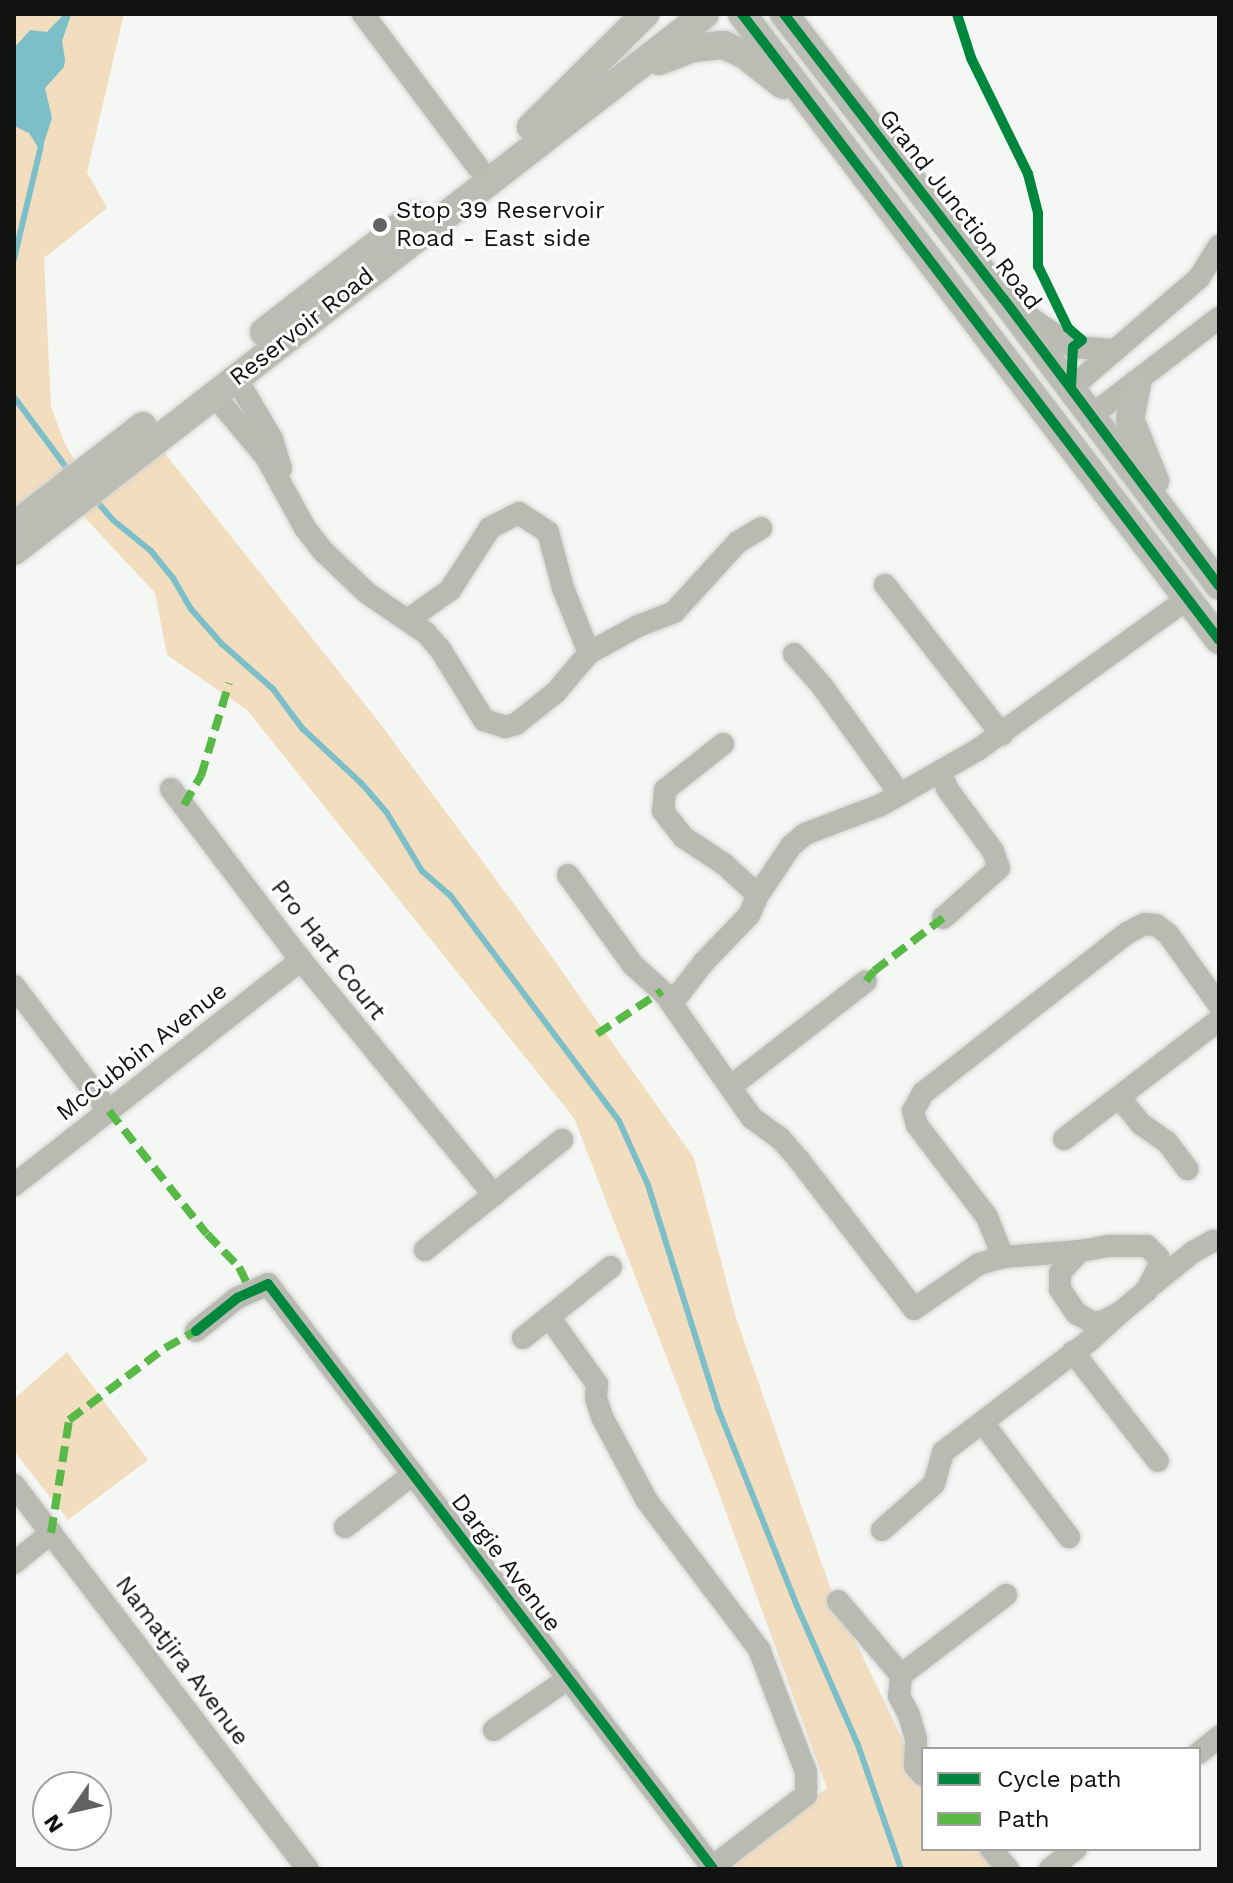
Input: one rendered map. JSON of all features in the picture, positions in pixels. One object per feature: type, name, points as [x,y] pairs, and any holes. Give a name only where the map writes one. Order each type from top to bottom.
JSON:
[{"type":"main road","points":[[531,127],[645,14]]},
{"type":"main road","name":"Reservoir Road","points":[[110,464],[225,387],[484,175],[531,127],[676,14]]},
{"type":"main road","name":"Reservoir Road","points":[[14,551],[67,498],[110,464],[484,175],[626,76],[705,14]]},
{"type":"main road","points":[[742,14],[1219,640]]},
{"type":"main road","name":"Grand Junction Road","points":[[784,14],[1092,415],[1219,586]]},
{"type":"main road","points":[[626,76],[693,48],[724,45],[761,66],[823,119]]},
{"type":"main road","points":[[1137,384],[1131,407],[1132,431],[1180,534]]},
{"type":"main road","points":[[1043,410],[1071,388]]},
{"type":"main road","points":[[1063,437],[1092,415]]},
{"type":"main road","name":"Reservoir Road","points":[[14,526],[67,498]]},
{"type":"street","points":[[363,14],[484,175]]},
{"type":"street","points":[[1071,388],[1199,278],[1219,246]]},
{"type":"street","points":[[1003,298],[1073,347],[1114,350]]},
{"type":"street","points":[[1092,415],[1137,384],[1219,318]]},
{"type":"street","points":[[225,387],[272,439],[284,486],[305,528],[324,552],[367,593],[409,619],[440,649],[484,720],[505,727],[527,717],[589,653],[638,626],[674,612],[738,542],[761,528]]},
{"type":"street","points":[[409,619],[450,590],[490,528],[519,513],[548,532],[563,588],[589,653]]},
{"type":"street","points":[[885,585],[1002,735]]},
{"type":"street","points":[[672,1003],[704,962],[749,915],[758,895],[791,846],[805,834],[900,794],[1002,735],[1116,649],[1141,635],[1183,594]]},
{"type":"street","points":[[794,654],[822,686],[900,794]]},
{"type":"street","points":[[723,744],[665,790],[663,811],[683,837],[724,864],[758,895]]},
{"type":"street","points":[[941,773],[948,790],[993,851],[999,868],[943,918]]},
{"type":"street","name":"Pro Hart Court","points":[[171,789],[301,960],[446,1141],[494,1195]]},
{"type":"street","points":[[568,875],[633,965],[672,1003],[752,1118],[780,1138],[799,1160],[914,1309],[979,1264],[1012,1257],[1109,1246],[1216,1240]]},
{"type":"street","points":[[1073,1352],[1083,1337],[1076,1313],[1046,1270],[1012,1257],[987,1217],[917,1125],[913,1111],[923,1093],[1114,942],[1145,924],[1156,925],[1168,934],[1219,1005]]},
{"type":"street","name":"McCubbin Avenue","points":[[14,1185],[301,960]]},
{"type":"street","points":[[730,1087],[866,981]]},
{"type":"street","points":[[14,986],[109,1111]]},
{"type":"street","points":[[1064,1139],[1219,1020]]},
{"type":"street","points":[[1119,1097],[1141,1124],[1167,1142],[1187,1169]]},
{"type":"street","points":[[425,1250],[562,1140]]},
{"type":"street","points":[[882,1530],[934,1484],[943,1452],[1073,1352],[1193,1252],[1216,1240]]},
{"type":"street","points":[[1146,1291],[1159,1266],[1158,1257],[1147,1246]]},
{"type":"street","points":[[1060,1289],[1060,1273],[1080,1251]]},
{"type":"street","points":[[523,1338],[611,1267]]},
{"type":"street","name":"Dargie Avenue","points":[[196,1331],[237,1298],[268,1284],[711,1868]]},
{"type":"street","points":[[1076,1313],[1092,1322],[1102,1322],[1121,1312]]},
{"type":"street","points":[[549,1317],[597,1384],[596,1398],[602,1417],[647,1501],[759,1649],[806,1772],[806,1795],[711,1868]]},
{"type":"street","points":[[1073,1352],[1158,1461]]},
{"type":"street","points":[[983,1423],[1069,1537]]},
{"type":"street","points":[[345,1527],[413,1474]]},
{"type":"street","name":"Namatjira Avenue","points":[[14,1485],[308,1869]]},
{"type":"street","points":[[14,1563],[51,1533]]},
{"type":"street","points":[[901,1675],[1006,1595]]},
{"type":"street","points":[[838,1601],[901,1675],[899,1696],[909,1715],[916,1740],[919,1770]]},
{"type":"street","points":[[494,1730],[569,1678]]},
{"type":"street","points":[[1201,1751],[1219,1737]]},
{"type":"street","points":[[993,1851],[1008,1869]]},
{"type":"street","points":[[1050,1869],[1073,1851]]},
{"type":"shaded area","points":[[14,14],[124,14],[87,172],[107,208],[44,258],[51,406],[65,444],[82,473],[14,526]]},
{"type":"shaded area","points":[[155,441],[379,722],[520,912],[694,1158],[736,1318],[831,1590],[921,1774],[921,1851],[983,1851],[997,1869],[720,1869],[827,1788],[719,1493],[574,1118],[247,710],[167,655],[155,593],[74,506]]},
{"type":"shaded area","points":[[67,1352],[148,1460],[68,1520],[14,1451],[14,1399]]},
{"type":"water","points":[[64,14],[71,15],[62,41],[64,67],[45,88],[52,118],[41,152],[29,133],[14,126],[14,48],[30,30],[47,32]]},
{"type":"waterway","points":[[14,259],[41,146]]},
{"type":"waterway","points":[[14,397],[69,471]]},
{"type":"waterway","points":[[93,497],[113,520],[151,551],[173,578],[191,609],[222,644],[273,689],[302,728],[362,784],[387,813],[422,871],[450,895],[619,1121],[648,1185],[719,1411],[797,1606],[858,1745],[901,1869]]},
{"type":"marked path","points":[[184,805],[201,776],[229,683]]},
{"type":"marked path","points":[[866,981],[874,971],[943,918]]},
{"type":"marked path","points":[[597,1034],[662,991]]},
{"type":"marked path","points":[[109,1111],[207,1234],[239,1267],[251,1292]]},
{"type":"marked path","points":[[51,1533],[69,1420],[165,1348],[196,1331]]},
{"type":"cycle path","points":[[742,14],[1219,640]]},
{"type":"cycle path","points":[[784,14],[1003,298],[1219,586]]},
{"type":"cycle path","points":[[957,14],[971,58],[1028,174],[1038,213],[1038,266],[1068,328],[1082,340],[1073,347],[1071,388]]},
{"type":"cycle path","points":[[196,1331],[237,1298],[268,1284],[712,1867]]},
{"type":"place","name":"Stop 39 Reservoir Road - East side","points":[[380,225]]}]
